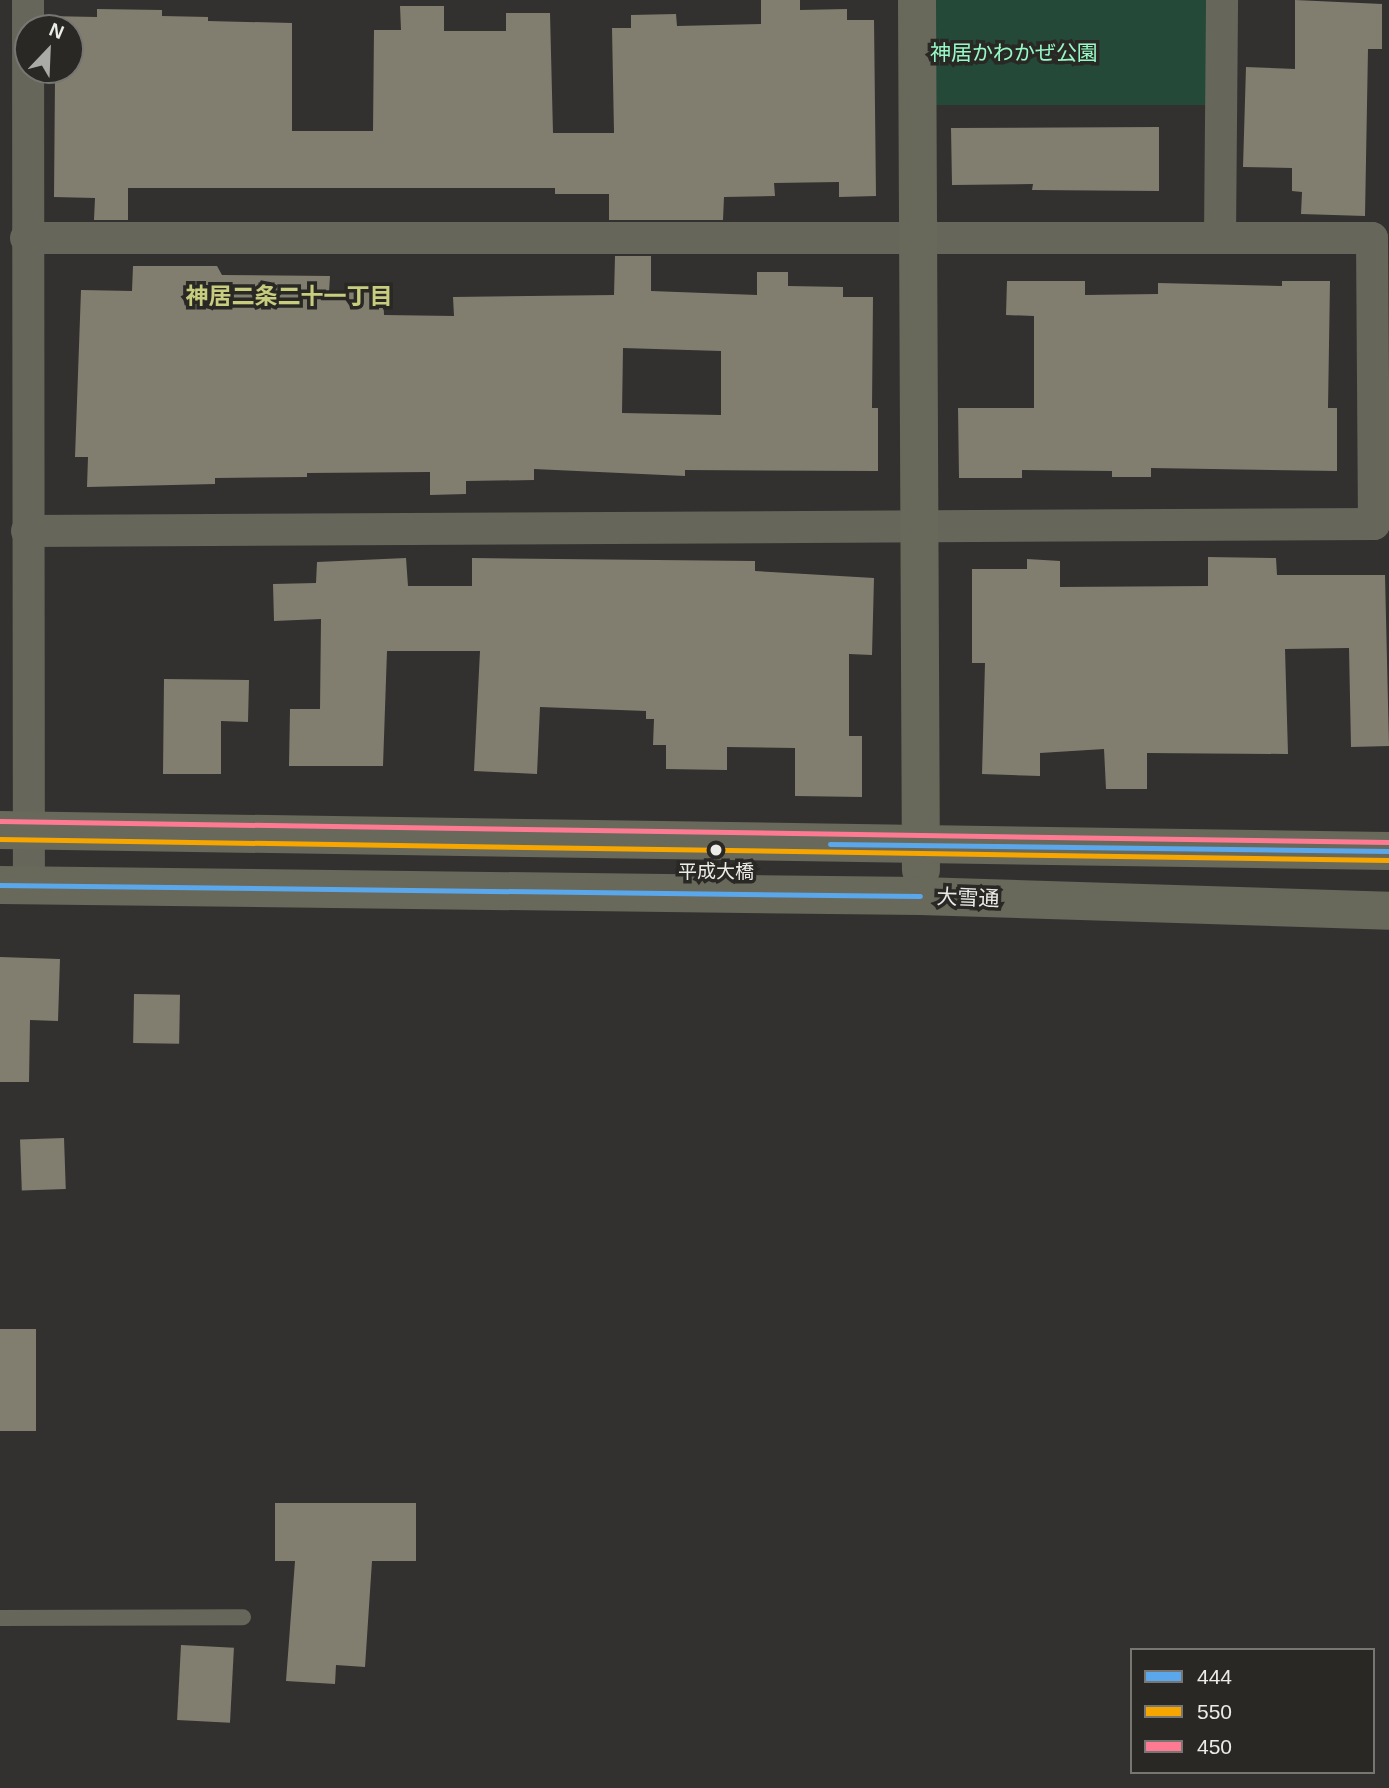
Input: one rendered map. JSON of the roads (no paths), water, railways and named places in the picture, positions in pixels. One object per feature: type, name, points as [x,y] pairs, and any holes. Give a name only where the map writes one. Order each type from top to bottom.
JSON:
[{"type":"street","points":[[14,886],[27,531],[28,0]]},
{"type":"street","points":[[918,0],[916,237],[923,844],[920,896]]},
{"type":"street","points":[[1220,236],[1222,0]]},
{"type":"street","points":[[26,238],[1372,238],[1374,524],[921,530],[27,531]]},
{"type":"street","points":[[15,830],[1389,851]]},
{"type":"street","name":"大雪通","points":[[14,886],[920,896],[1389,912]]},
{"type":"lane","points":[[0,1618],[243,1617]]},
{"type":"place","name":"平成大橋","points":[[716,850]]},
{"type":"district","name":"神居二条二十一丁目","points":[[289,296]]},
{"type":"park label","name":"神居かわかぜ公園","points":[[1014,53]]}]
